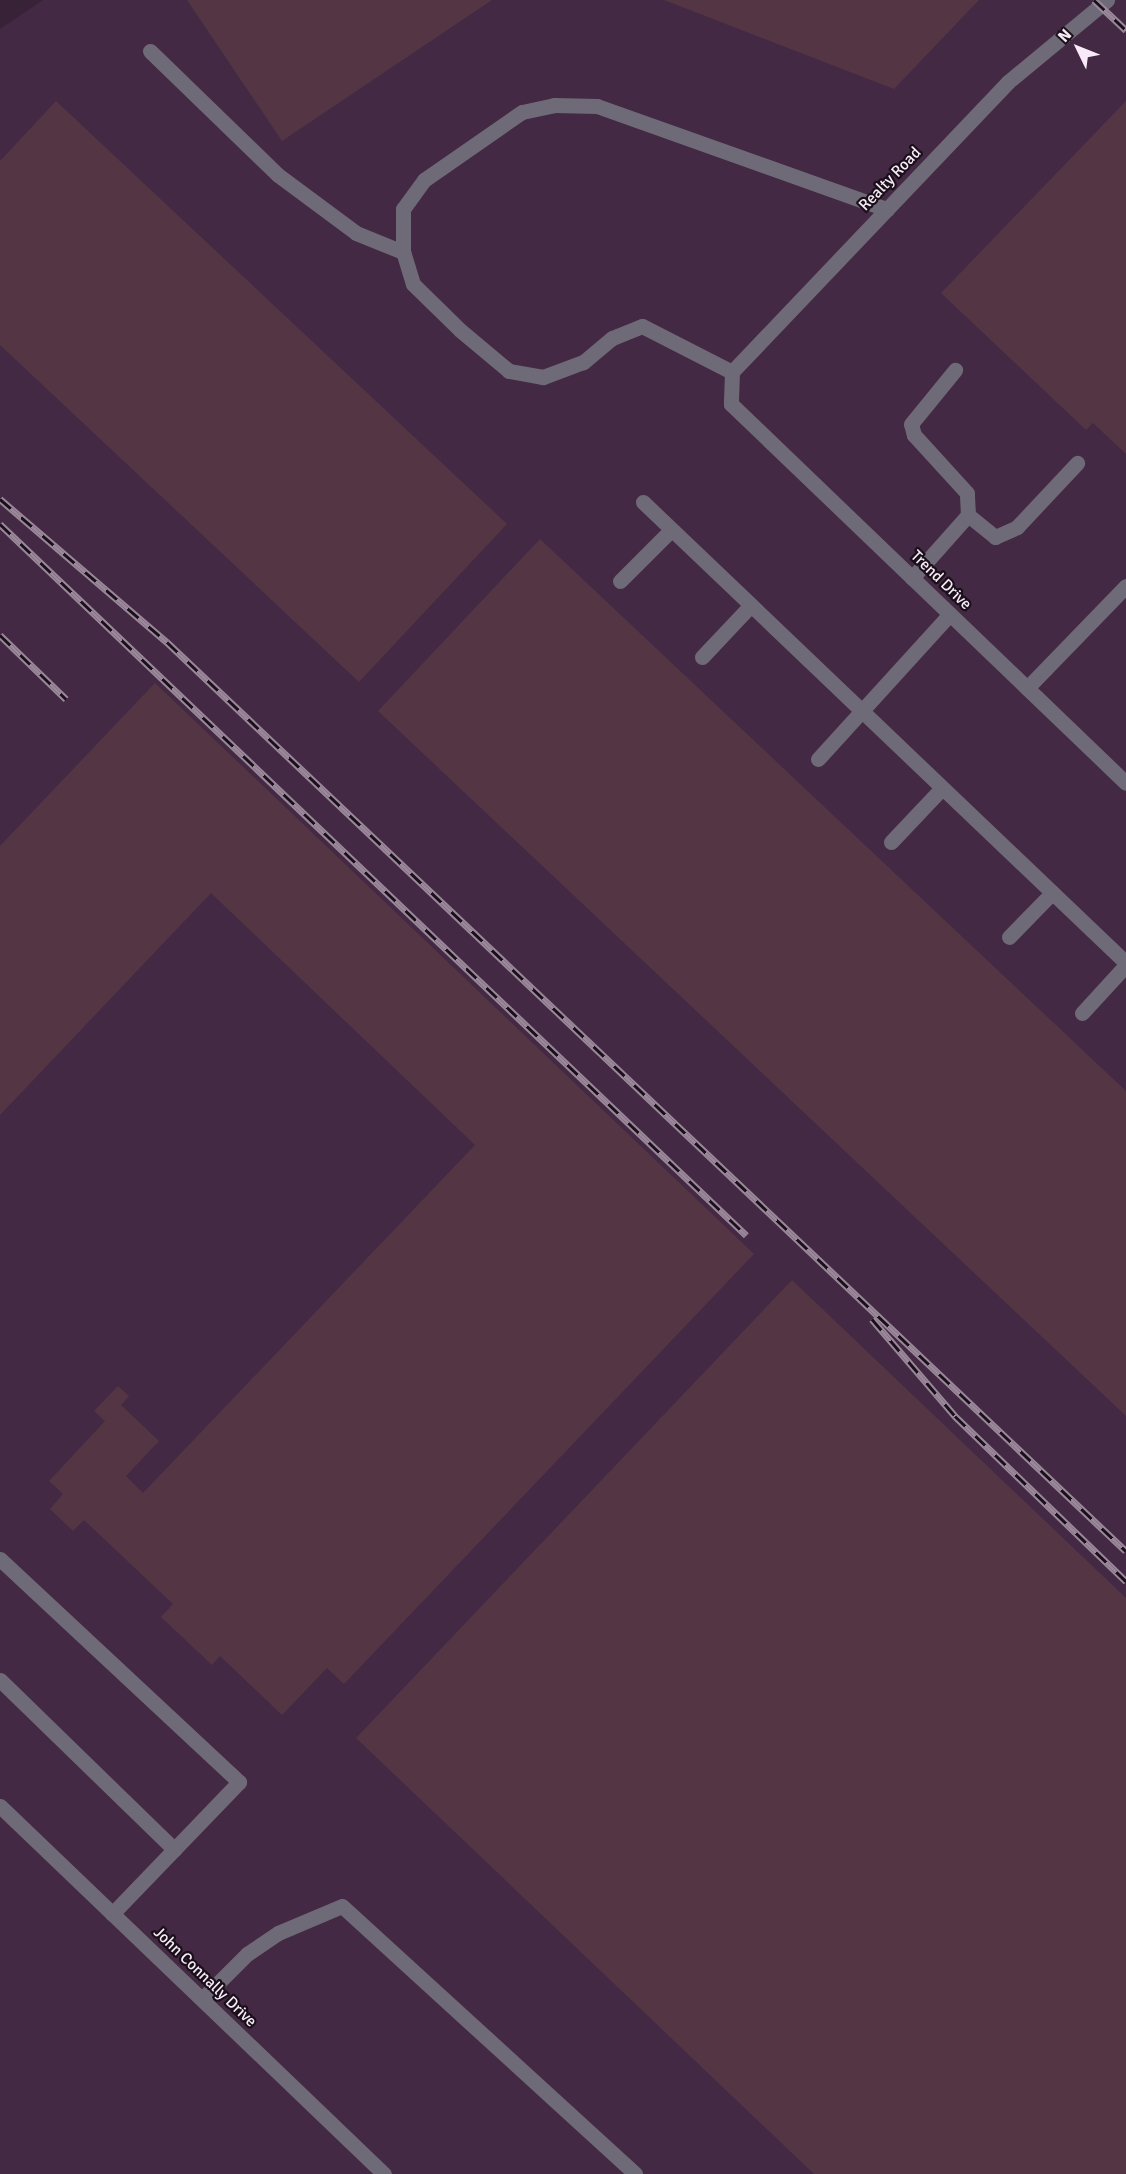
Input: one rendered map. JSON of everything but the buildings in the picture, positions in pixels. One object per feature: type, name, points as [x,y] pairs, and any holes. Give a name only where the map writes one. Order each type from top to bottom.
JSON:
[{"type":"street","name":"Realty Road","points":[[732,372],[1008,82],[1107,0]]},
{"type":"street","points":[[150,51],[278,175],[356,233],[403,252]]},
{"type":"street","points":[[732,372],[642,326],[612,338],[583,362],[543,377],[509,371],[460,330],[413,284],[403,252],[403,209],[424,180],[522,112],[554,105],[597,106],[887,209]]},
{"type":"street","points":[[912,578],[968,515],[967,493],[914,435],[911,424],[955,370]]},
{"type":"street","name":"Trend Drive","points":[[732,372],[731,404],[1125,780]]},
{"type":"street","points":[[968,515],[995,537],[1017,527],[1077,463]]},
{"type":"street","points":[[642,502],[1126,964],[1082,1013]]},
{"type":"street","points":[[620,581],[671,530]]},
{"type":"street","points":[[1027,688],[1126,586]]},
{"type":"street","points":[[702,657],[750,606]]},
{"type":"street","points":[[818,759],[950,614]]},
{"type":"street","points":[[891,842],[942,788]]},
{"type":"street","points":[[1009,937],[1052,893]]},
{"type":"street","points":[[0,1559],[239,1782],[112,1914]]},
{"type":"street","points":[[0,1680],[174,1849]]},
{"type":"street","name":"John Connally Drive","points":[[0,1806],[384,2174]]},
{"type":"street","points":[[202,1999],[247,1954],[278,1933],[342,1906],[635,2174]]},
{"type":"shaded area","points":[[43,0],[1126,0],[1126,2174],[0,2174],[0,29]]},
{"type":"railway","points":[[1094,0],[1126,30]]},
{"type":"railway","points":[[0,499],[167,642],[1126,1551]]},
{"type":"railway","points":[[0,524],[746,1235]]},
{"type":"railway","points":[[0,635],[66,699]]},
{"type":"railway","points":[[872,1319],[955,1416],[1126,1581]]}]
